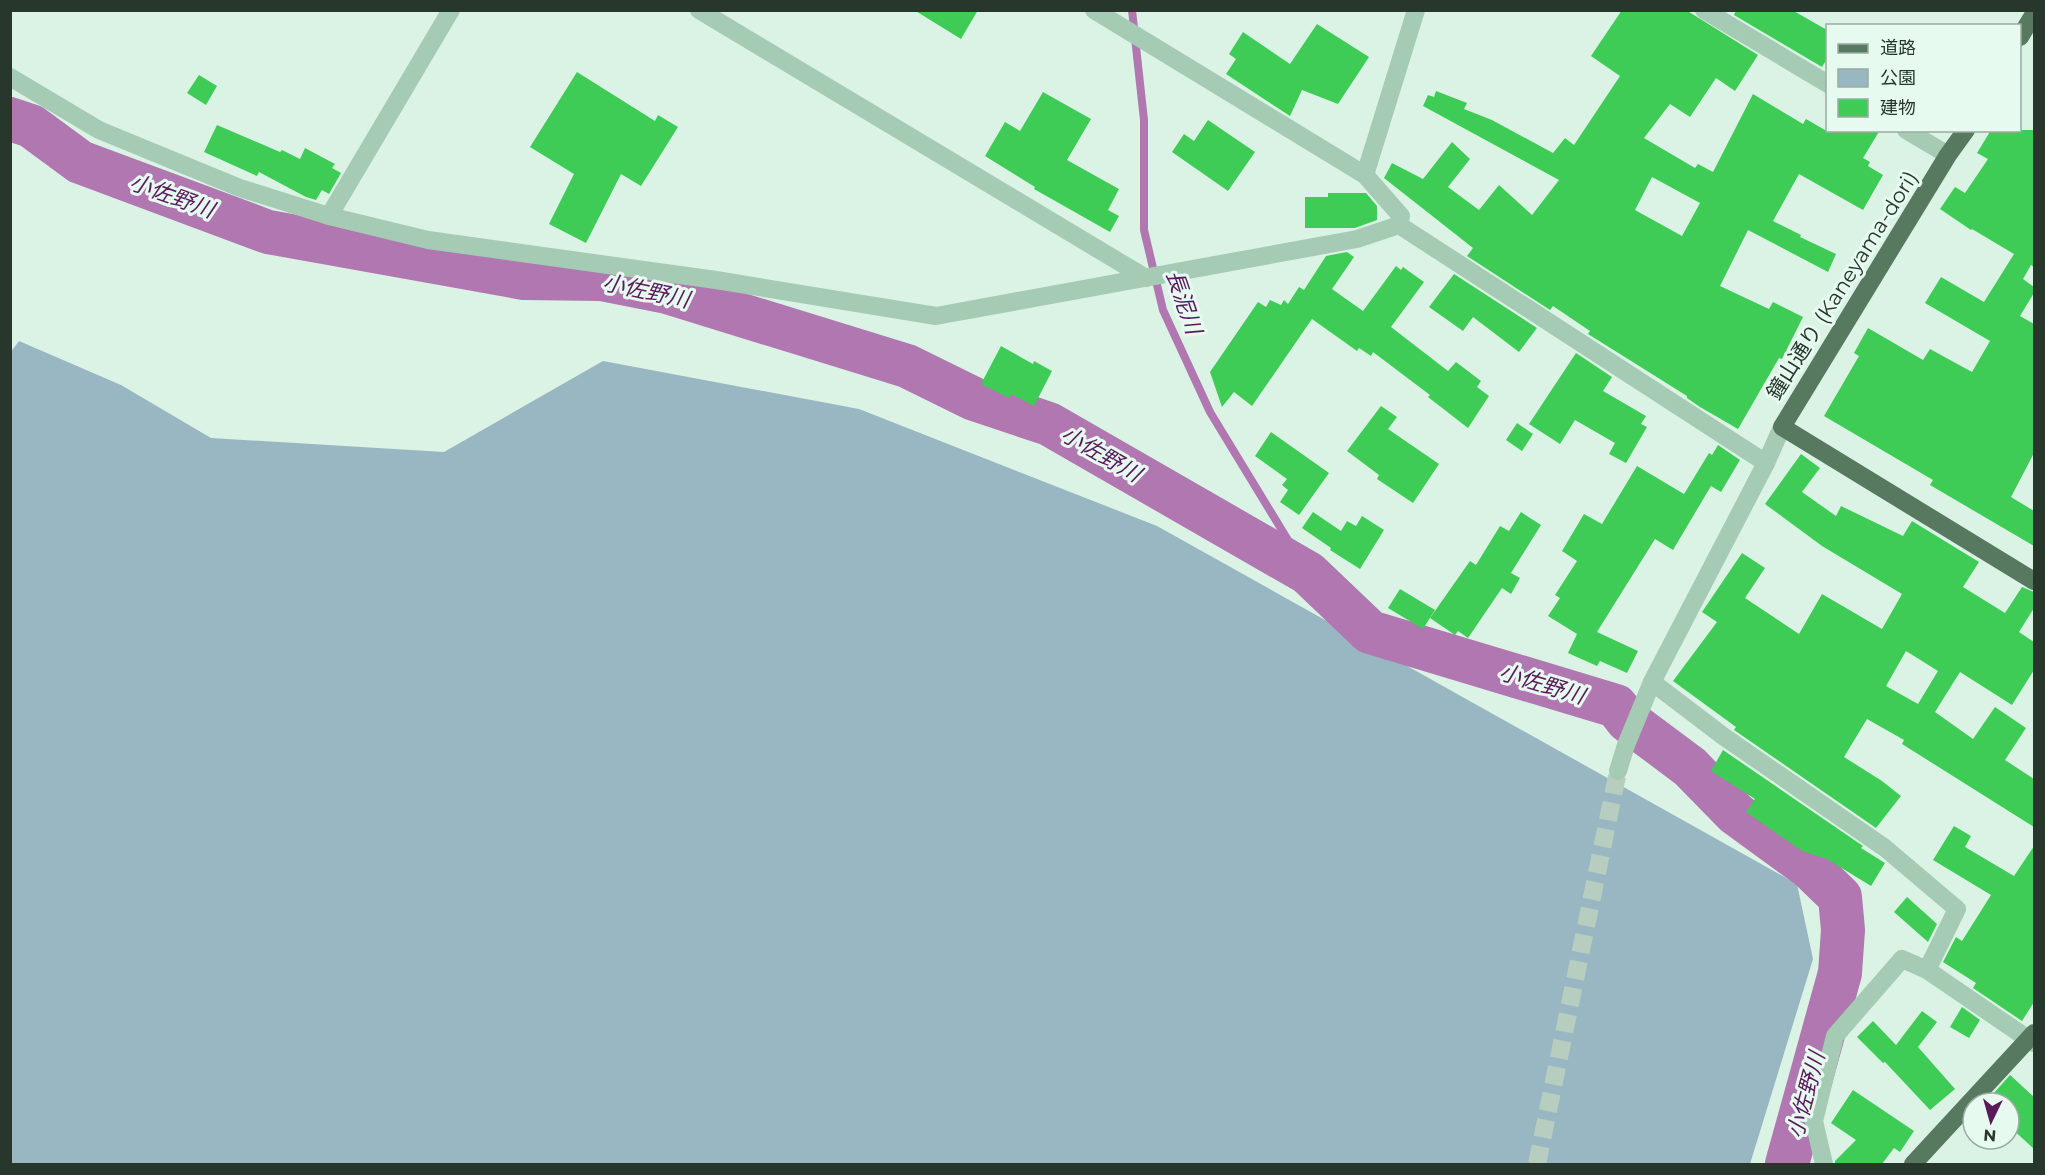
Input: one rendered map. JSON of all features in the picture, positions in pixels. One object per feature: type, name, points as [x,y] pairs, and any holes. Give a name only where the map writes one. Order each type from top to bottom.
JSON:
[{"type":"main road","points":[[2021,34],[2034,14]]},
{"type":"main road","name":"鐘山通り (Kaneyama-dori)","points":[[1965,132],[1948,155],[1782,427],[2034,581]]},
{"type":"main road","points":[[1913,1164],[2033,1038]]},
{"type":"street","points":[[329,216],[451,10]]},
{"type":"street","points":[[699,10],[1146,278]]},
{"type":"street","points":[[1094,10],[1365,175],[1401,216],[1399,225]]},
{"type":"street","points":[[1365,175],[1416,10]]},
{"type":"street","points":[[1704,10],[1826,83]]},
{"type":"street","points":[[10,77],[99,130],[240,188],[329,216],[428,240],[716,280],[936,316],[1358,239],[1399,225]]},
{"type":"street","points":[[1909,132],[1948,155]]},
{"type":"street","points":[[1399,225],[1766,463]]},
{"type":"street","points":[[1618,771],[1626,745],[1652,682],[1766,463],[1782,427]]},
{"type":"street","points":[[1652,682],[1723,736],[1885,848],[1957,909],[1927,970]]},
{"type":"street","points":[[1824,1164],[1814,1121],[1834,1036],[1902,959],[1927,970],[2033,1038]]},
{"type":"green space","points":[[19,341],[121,385],[211,438],[444,452],[603,361],[859,409],[1157,526],[1797,884],[1813,959],[1750,1164],[11,1164],[10,353]]},
{"type":"building","points":[[914,10],[978,10],[961,39]]},
{"type":"building","points":[[1622,10],[1686,10],[1758,55],[1735,91],[1716,78],[1690,117],[1670,104],[1644,138],[1695,168],[1698,164],[1713,172],[1753,94],[1803,124],[1806,119],[1826,132],[1879,132],[1863,158],[1870,162],[1868,166],[1883,175],[1863,210],[1799,174],[1773,221],[1836,254],[1828,272],[1748,230],[1720,286],[1769,309],[1773,302],[1803,317],[1782,359],[1779,358],[1738,429],[1588,334],[1590,331],[1553,306],[1550,310],[1467,256],[1473,248],[1384,178],[1392,163],[1423,179],[1452,142],[1470,159],[1448,187],[1479,210],[1499,185],[1532,215],[1559,180],[1423,106],[1428,95],[1434,97],[1436,91],[1467,103],[1464,109],[1492,120],[1553,153],[1565,138],[1574,145],[1620,76],[1591,56]],"holes":[[[1652,177],[1700,203],[1682,236],[1635,210]]]},
{"type":"building","points":[[1736,10],[1792,10],[1826,29],[1826,61],[1822,67],[1734,15]]},
{"type":"building","points":[[1317,24],[1369,57],[1338,104],[1302,90],[1290,116],[1226,74],[1236,59],[1229,54],[1243,32],[1290,64]]},
{"type":"building","points":[[577,72],[655,121],[658,115],[678,127],[641,186],[621,174],[586,243],[549,224],[574,174],[530,147]]},
{"type":"building","points":[[199,75],[217,86],[206,105],[187,93]]},
{"type":"building","points":[[1043,92],[1091,119],[1067,160],[1119,189],[1108,210],[1119,216],[1110,232],[1034,189],[1035,187],[985,156],[1005,122],[1020,131]]},
{"type":"building","points":[[1208,120],[1255,152],[1228,191],[1172,152],[1184,134],[1194,141]]},
{"type":"building","points":[[217,125],[300,159],[305,148],[335,164],[332,168],[341,173],[329,194],[322,190],[316,200],[306,197],[259,172],[257,176],[204,152]]},
{"type":"building","points":[[2034,130],[2034,267],[2031,265],[2023,279],[2034,287],[2034,293],[2020,316],[2034,324],[2034,453],[2011,497],[2034,511],[2034,546],[1930,485],[1933,480],[1824,416],[1859,356],[1854,353],[1868,328],[1923,360],[1930,349],[1972,372],[1990,341],[1925,303],[1941,277],[1984,302],[2014,254],[1971,230],[1940,209],[1955,187],[1965,193],[1988,159],[1977,153],[1990,132]]},
{"type":"building","points":[[1328,193],[1366,193],[1377,206],[1377,220],[1355,228],[1305,228],[1305,197],[1328,197]]},
{"type":"building","points":[[1347,252],[1354,257],[1332,289],[1363,311],[1396,266],[1401,270],[1403,267],[1424,282],[1391,327],[1448,371],[1456,362],[1481,381],[1477,387],[1489,396],[1468,428],[1428,397],[1430,395],[1373,352],[1371,356],[1359,348],[1357,351],[1312,319],[1252,406],[1234,392],[1222,407],[1210,372],[1258,302],[1266,307],[1270,300],[1281,305],[1284,300],[1288,304],[1299,287],[1304,290],[1326,256]]},
{"type":"building","points":[[1454,274],[1537,328],[1519,352],[1473,317],[1463,331],[1429,307]]},
{"type":"building","points":[[1001,346],[1033,364],[1034,361],[1052,371],[1034,406],[1011,394],[1009,398],[981,384]]},
{"type":"building","points":[[1576,353],[1612,377],[1603,391],[1646,416],[1641,424],[1647,427],[1626,463],[1609,454],[1615,443],[1575,420],[1560,444],[1529,424]]},
{"type":"building","points":[[1381,406],[1397,417],[1388,429],[1439,464],[1413,503],[1377,479],[1379,475],[1347,451]]},
{"type":"building","points":[[1517,423],[1533,434],[1522,451],[1506,440]]},
{"type":"building","points":[[1271,432],[1329,473],[1299,515],[1280,502],[1288,490],[1282,485],[1287,479],[1255,456]]},
{"type":"building","points":[[1718,445],[1740,460],[1721,492],[1711,486],[1673,550],[1655,539],[1597,632],[1638,651],[1627,673],[1600,661],[1597,666],[1568,653],[1577,634],[1548,616],[1560,598],[1555,595],[1577,561],[1562,551],[1584,514],[1602,524],[1637,466],[1684,494],[1709,453],[1712,455]]},
{"type":"building","points":[[1801,454],[1820,468],[1802,492],[1836,516],[1841,506],[1903,536],[1912,521],[1979,562],[1963,587],[2005,613],[2022,587],[2034,592],[2034,608],[2019,632],[2034,642],[2034,670],[2012,705],[1960,672],[1935,712],[1973,739],[1995,707],[2026,728],[2005,760],[2034,779],[2034,827],[1902,744],[1904,740],[1867,719],[1844,757],[1901,796],[1876,828],[1734,730],[1736,727],[1673,681],[1717,622],[1702,612],[1742,553],[1765,568],[1745,598],[1799,634],[1822,594],[1882,629],[1902,594],[1822,546],[1765,504]],"holes":[[[1906,651],[1938,671],[1918,704],[1886,686]]]},
{"type":"building","points":[[1313,512],[1341,531],[1347,521],[1356,526],[1362,516],[1384,530],[1360,569],[1330,550],[1331,548],[1302,528]]},
{"type":"building","points":[[1521,512],[1541,525],[1511,573],[1520,578],[1511,594],[1502,588],[1468,638],[1458,631],[1455,635],[1430,618],[1470,561],[1476,565],[1500,526],[1509,531]]},
{"type":"building","points":[[1400,589],[1435,610],[1423,629],[1388,608]]},
{"type":"building","points":[[1723,750],[1885,863],[1871,886],[1827,859],[1802,851],[1746,812],[1755,799],[1711,771]]},
{"type":"building","points":[[1954,826],[1971,836],[1965,847],[2014,876],[2034,846],[2034,1002],[2022,1021],[1973,988],[1976,983],[1943,962],[1956,937],[1962,941],[1991,895],[1933,860]]},
{"type":"building","points":[[1907,897],[1937,924],[1928,942],[1894,912]]},
{"type":"building","points":[[1962,1007],[1980,1020],[1969,1038],[1950,1027]]},
{"type":"building","points":[[1922,1011],[1937,1022],[1918,1047],[1955,1089],[1930,1110],[1885,1062],[1883,1063],[1857,1037],[1873,1021],[1896,1045]]},
{"type":"building","points":[[2010,1075],[2034,1097],[2034,1149],[2021,1137],[2021,1091],[1996,1091]]},
{"type":"building","points":[[1853,1090],[1914,1131],[1900,1152],[1894,1148],[1882,1164],[1835,1164],[1835,1161],[1856,1140],[1831,1123]]},
{"type":"waterway","name":"長泥川","points":[[1132,10],[1144,120],[1144,230],[1163,310],[1210,412],[1308,573]]},
{"type":"waterway","name":"小佐野川","points":[[10,119],[31,126],[80,162],[268,232],[524,278],[601,279],[667,292],[907,366],[974,399],[1049,424],[1308,573],[1370,632],[1616,706],[1627,720],[1690,767],[1736,814],[1809,867],[1840,897],[1843,930],[1840,973],[1787,1164]]},
{"type":"tunnel","points":[[1537,1164],[1618,771]]}]
